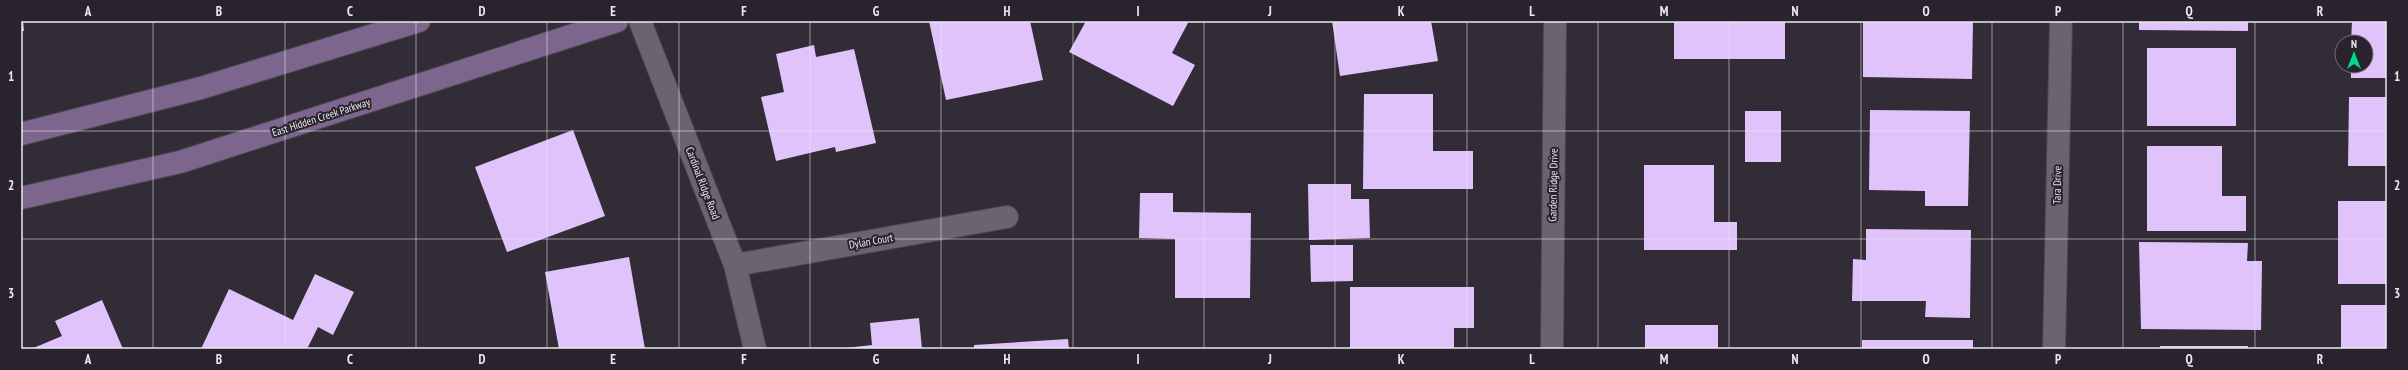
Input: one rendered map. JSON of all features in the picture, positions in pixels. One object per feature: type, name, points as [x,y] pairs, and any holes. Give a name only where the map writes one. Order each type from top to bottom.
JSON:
[{"type":"main road","points":[[21,134],[201,88],[419,21]]},
{"type":"main road","name":"East Hidden Creek Parkway","points":[[21,198],[180,162],[617,21]]},
{"type":"street","name":"Cardinal Ridge Road","points":[[640,21],[735,265],[755,349]]},
{"type":"street","name":"Garden Ridge Drive","points":[[1552,349],[1555,21]]},
{"type":"street","name":"Tara Drive","points":[[2054,349],[2061,21]]},
{"type":"street","name":"Dylan Court","points":[[735,265],[1008,217]]},
{"type":"building","points":[[21,21],[23,21],[24,31],[21,31]]},
{"type":"building","points":[[929,21],[1030,21],[1043,80],[946,100]]},
{"type":"building","points":[[1086,21],[1189,21],[1172,53],[1195,65],[1173,106],[1069,52]]},
{"type":"building","points":[[1332,21],[1431,21],[1438,61],[1340,76]]},
{"type":"building","points":[[1674,21],[1785,21],[1785,59],[1674,59]]},
{"type":"building","points":[[1863,21],[1973,21],[1972,79],[1863,77]]},
{"type":"building","points":[[2139,21],[2248,21],[2248,31],[2139,30]]},
{"type":"building","points":[[2352,21],[2387,21],[2387,78],[2351,78],[2351,74],[2374,74],[2374,34],[2351,34]]},
{"type":"building","points":[[814,45],[816,57],[854,49],[876,143],[836,152],[835,147],[776,161],[761,97],[784,92],[776,54]]},
{"type":"building","points":[[2147,48],[2236,48],[2236,126],[2147,126]]},
{"type":"building","points":[[1364,94],[1433,94],[1433,151],[1473,151],[1473,189],[1363,189]]},
{"type":"building","points":[[2349,97],[2387,97],[2387,166],[2348,166]]},
{"type":"building","points":[[1870,110],[1970,111],[1968,206],[1925,206],[1925,191],[1869,190]]},
{"type":"building","points":[[1745,111],[1781,111],[1781,162],[1745,162]]},
{"type":"building","points":[[573,130],[605,216],[507,252],[475,167]]},
{"type":"building","points":[[2147,146],[2222,146],[2222,196],[2246,196],[2246,231],[2147,231]]},
{"type":"building","points":[[1644,165],[1714,165],[1714,222],[1737,222],[1737,250],[1644,250]]},
{"type":"building","points":[[1308,184],[1351,184],[1351,199],[1369,199],[1370,238],[1309,240]]},
{"type":"building","points":[[1140,193],[1173,193],[1173,212],[1251,213],[1250,298],[1175,298],[1175,239],[1139,238]]},
{"type":"building","points":[[2338,201],[2387,201],[2387,284],[2338,284]]},
{"type":"building","points":[[1866,229],[1971,230],[1970,318],[1925,317],[1926,301],[1852,301],[1853,259],[1866,260]]},
{"type":"building","points":[[2139,242],[2248,243],[2247,261],[2262,261],[2261,330],[2141,329]]},
{"type":"building","points":[[1310,245],[1353,245],[1353,281],[1311,282]]},
{"type":"building","points":[[629,257],[645,349],[559,349],[545,272]]},
{"type":"building","points":[[315,274],[354,292],[333,335],[318,327],[307,349],[201,349],[229,289],[293,320]]},
{"type":"building","points":[[1350,287],[1474,287],[1474,328],[1454,328],[1454,349],[1350,349]]},
{"type":"building","points":[[102,300],[123,349],[31,349],[62,336],[55,321]]},
{"type":"building","points":[[2341,305],[2387,305],[2387,349],[2341,349]]},
{"type":"building","points":[[919,318],[922,349],[837,349],[872,345],[870,323]]},
{"type":"building","points":[[1645,325],[1718,325],[1718,349],[1645,349]]},
{"type":"building","points":[[1068,339],[1069,349],[974,349],[974,345]]},
{"type":"building","points":[[1862,340],[1973,340],[1973,349],[1862,349]]},
{"type":"building","points":[[2160,346],[2248,346],[2248,349],[2160,349]]}]
